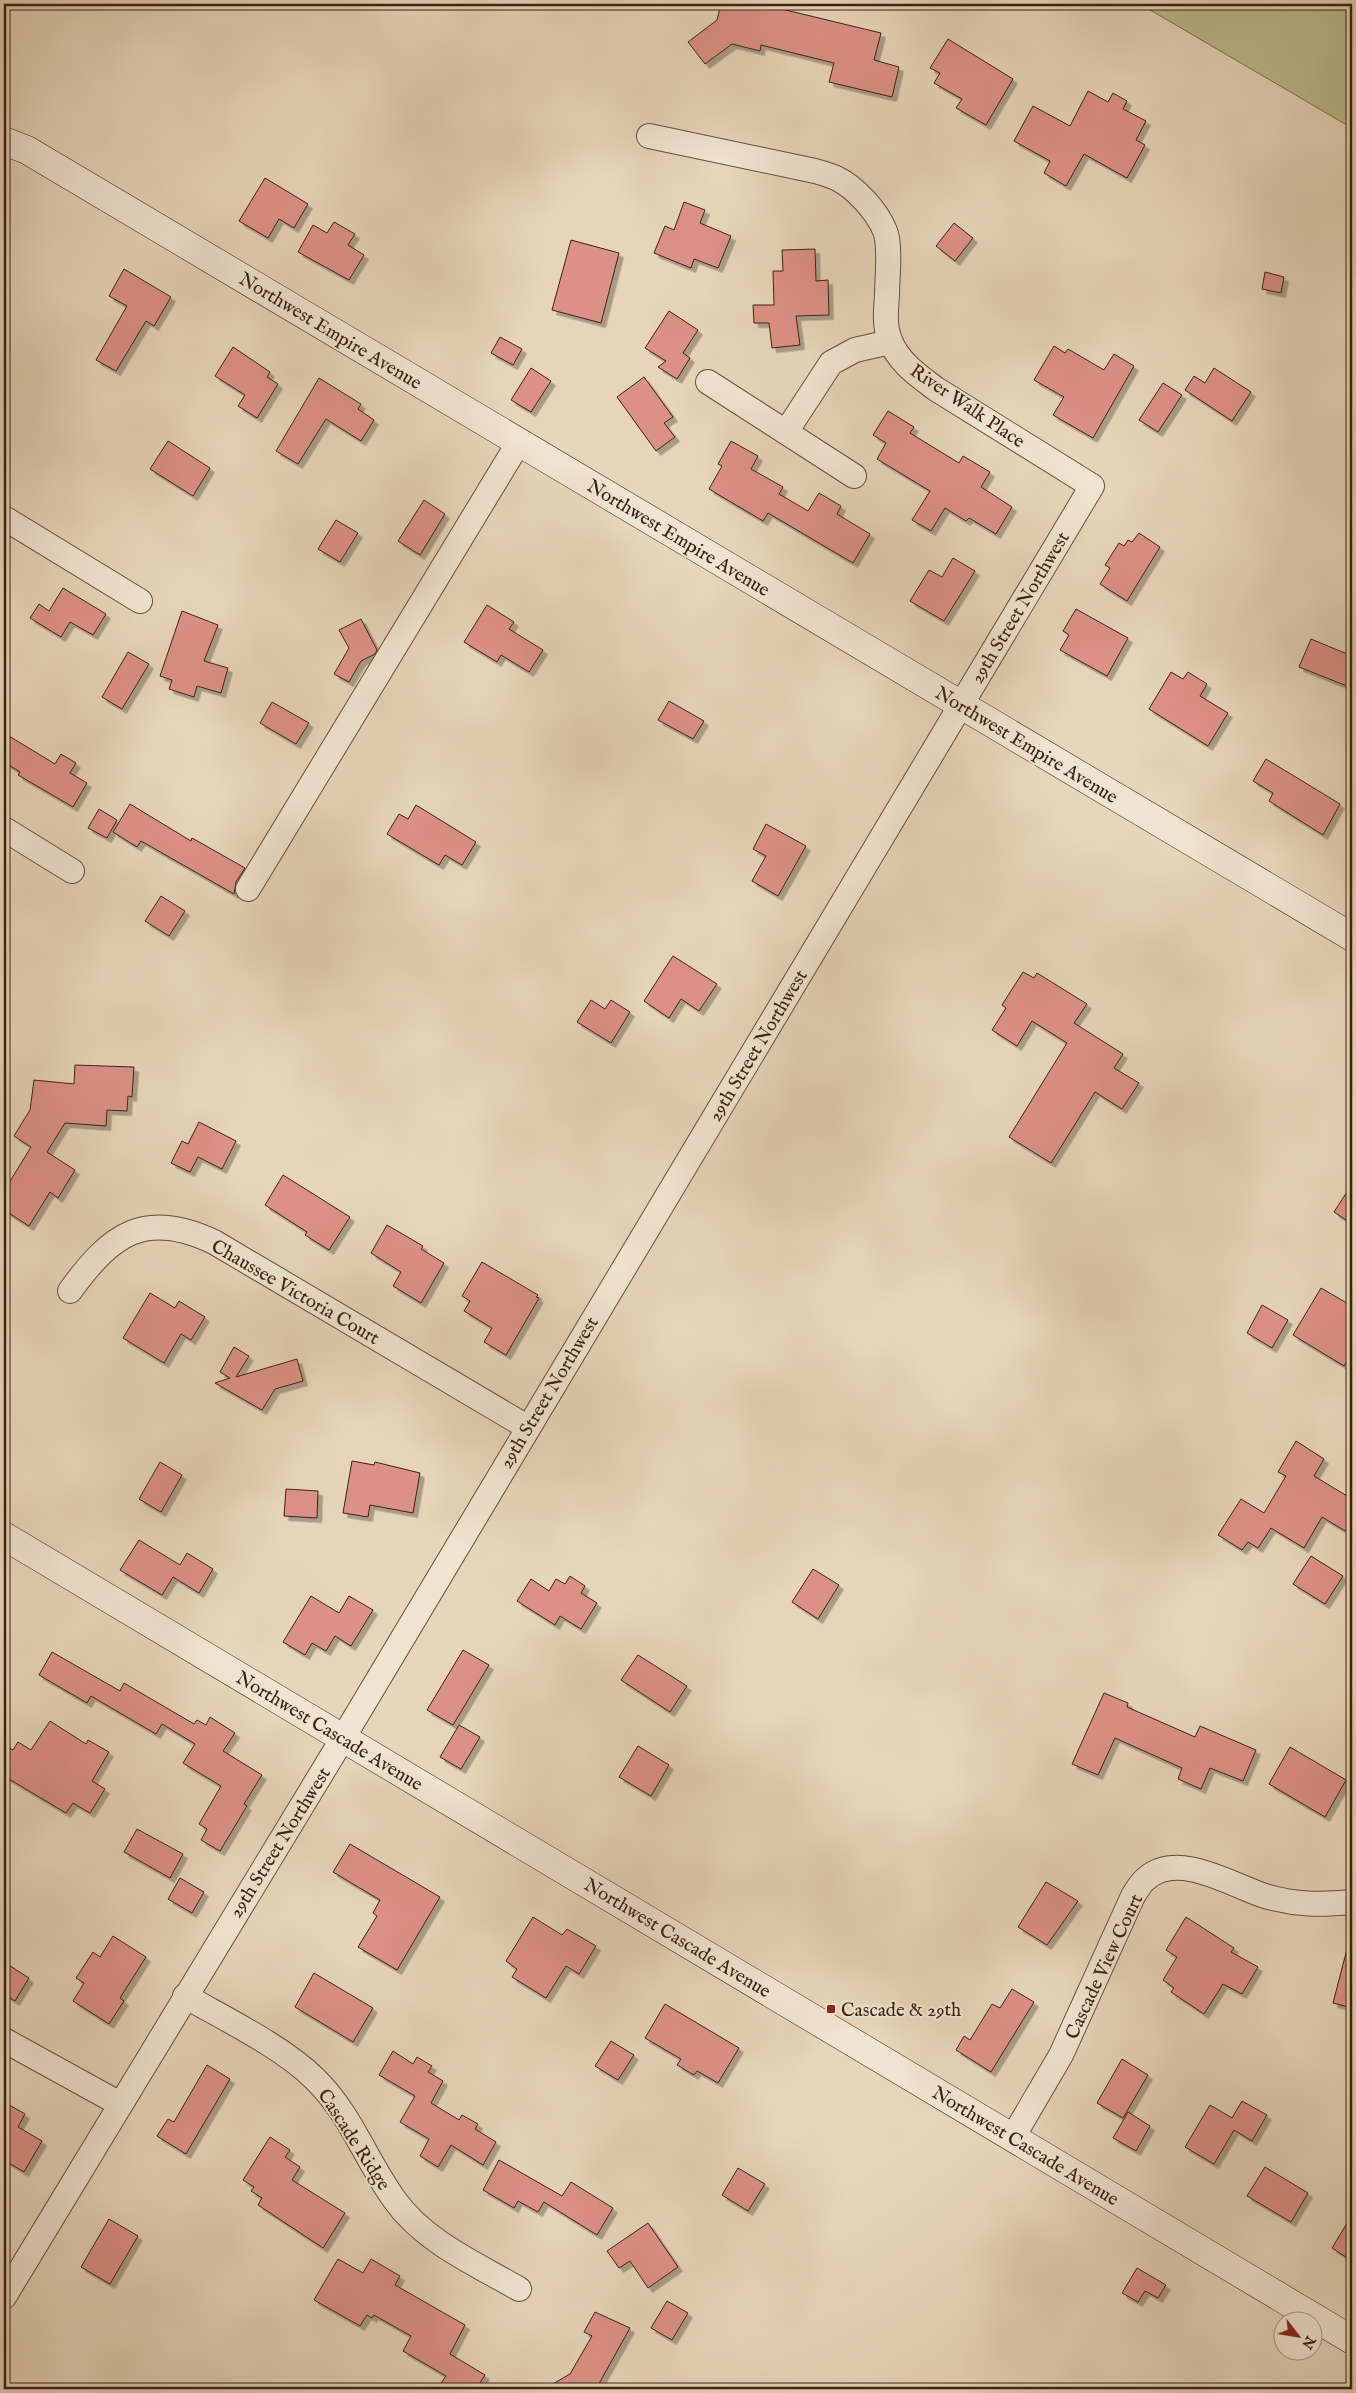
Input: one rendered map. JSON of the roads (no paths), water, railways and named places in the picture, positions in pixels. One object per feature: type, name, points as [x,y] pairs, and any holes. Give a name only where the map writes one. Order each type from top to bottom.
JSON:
[{"type":"street","name":"River Walk Place","points":[[649,136],[815,171],[837,179],[856,193],[872,210],[885,231],[887,256],[886,328],[890,342],[901,359],[918,376],[1092,486]]},
{"type":"street","name":"Northwest Empire Avenue","points":[[4,141],[27,150],[1352,937]]},
{"type":"street","points":[[786,432],[831,363],[855,350],[890,342]]},
{"type":"street","points":[[708,382],[854,476]]},
{"type":"street","points":[[248,889],[519,442]]},
{"type":"street","name":"29th Street Northwest","points":[[4,2297],[343,1738],[527,1427],[1092,486]]},
{"type":"street","points":[[4,518],[140,601]]},
{"type":"street","points":[[4,829],[72,871]]},
{"type":"street","name":"Chaussee Victoria Court","points":[[70,1291],[89,1265],[113,1243],[136,1229],[166,1226],[192,1231],[214,1242],[527,1427]]},
{"type":"street","name":"Northwest Cascade Avenue","points":[[4,1536],[1352,2340]]},
{"type":"street","name":"Cascade View Court","points":[[1013,2137],[1062,2055],[1133,1896],[1146,1878],[1160,1869],[1176,1866],[1192,1869],[1267,1896],[1315,1905],[1352,1902]]},
{"type":"street","name":"Cascade Ridge","points":[[185,1996],[292,2059],[315,2078],[343,2113],[390,2194],[411,2219],[434,2238],[519,2289]]},
{"type":"street","points":[[4,2040],[120,2104]]},
{"type":"place","name":"Cascade & 29th","points":[[831,2009]]}]
